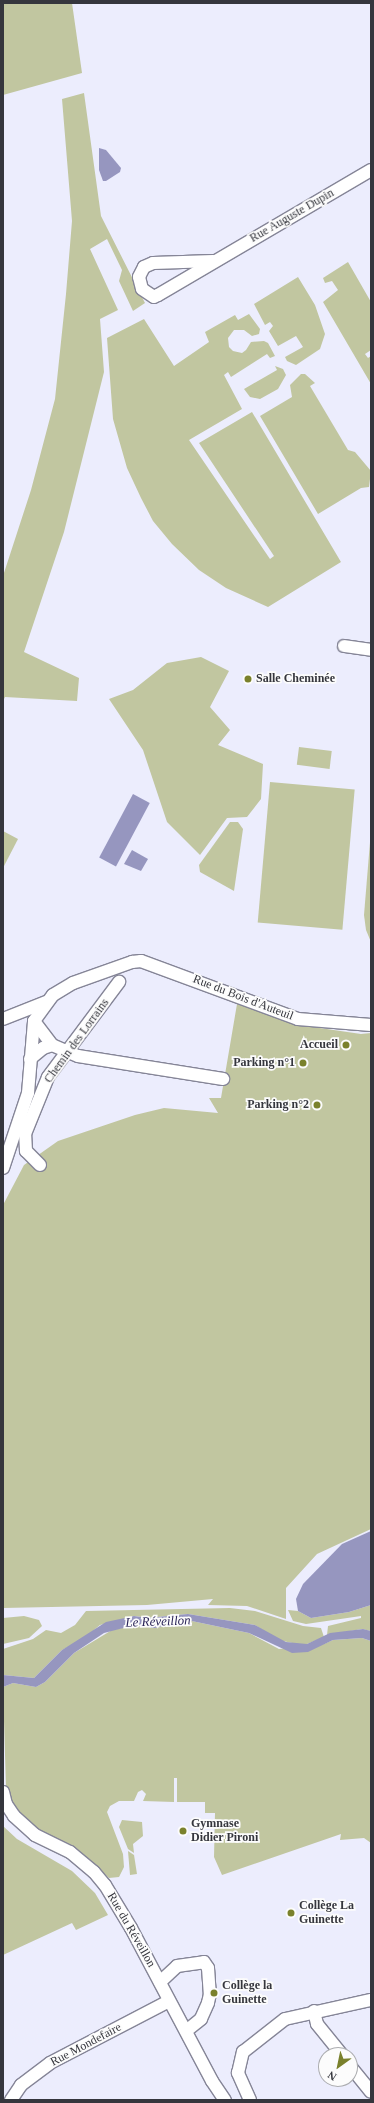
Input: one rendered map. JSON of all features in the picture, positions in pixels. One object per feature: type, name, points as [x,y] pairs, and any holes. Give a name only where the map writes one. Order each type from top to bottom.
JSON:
[{"type":"street","name":"Rue Auguste Dupin","points":[[213,261],[153,263],[144,267],[139,277],[142,289],[154,297],[213,261],[371,170]]},
{"type":"street","points":[[344,646],[371,650]]},
{"type":"street","name":"Rue du Bois d'Auteuil","points":[[46,1002],[73,983],[132,962],[141,961],[298,1019],[371,1025]]},
{"type":"street","name":"Chemin des Lorrains","points":[[40,1165],[26,1151],[25,1134],[48,1077],[65,1052],[119,982]]},
{"type":"street","points":[[3,1019],[46,1002]]},
{"type":"street","points":[[3,1168],[28,1094],[34,1021],[46,1002]]},
{"type":"street","points":[[34,1021],[52,1045],[65,1052],[223,1079]]},
{"type":"street","points":[[30,1059],[43,1048],[52,1045]]},
{"type":"street","name":"Rue du Réveillon","points":[[3,1792],[6,1804],[14,1816],[35,1835],[70,1852],[94,1872],[116,1901],[212,2081],[225,2100]]},
{"type":"street","points":[[160,1982],[177,1966],[204,1962],[208,1968],[210,1994],[208,2003],[201,2019],[186,2031]]},
{"type":"street","points":[[250,2100],[238,2073],[243,2052],[285,2019],[371,2000]]},
{"type":"street","name":"Rue Mondefaire","points":[[8,2095],[50,2063],[169,2001]]},
{"type":"street","points":[[314,2012],[317,2024],[336,2047]]},
{"type":"street","points":[[358,2076],[371,2092]]},
{"type":"green space","points":[[3,3],[72,3],[82,73],[3,95]]},
{"type":"green space","points":[[84,93],[101,216],[145,303],[133,311],[119,281],[122,270],[107,239],[90,249],[118,310],[100,319],[104,372],[64,532],[24,652],[79,678],[77,701],[5,697],[3,701],[3,576],[31,490],[55,399],[66,294],[72,221],[62,99]]},
{"type":"green space","points":[[348,262],[371,302],[371,350],[365,354],[368,358],[371,356],[371,384],[323,302],[338,290],[332,281],[325,283],[323,278]]},
{"type":"green space","points":[[298,277],[315,305],[325,334],[320,349],[296,365],[287,361],[285,357],[303,347],[296,336],[278,346],[269,331],[273,326],[270,322],[265,325],[254,304]]},
{"type":"green space","points":[[249,314],[260,329],[259,334],[252,336],[244,330],[234,330],[228,338],[229,347],[233,351],[242,353],[251,342],[264,341],[268,343],[275,356],[270,358],[267,354],[231,377],[228,372],[224,375],[242,409],[189,440],[270,559],[274,556],[199,443],[252,412],[341,562],[268,607],[226,588],[199,570],[172,544],[153,521],[127,468],[113,419],[107,338],[144,319],[174,366],[209,342],[205,332],[235,315],[238,320]]},
{"type":"green space","points":[[275,366],[283,369],[286,375],[278,389],[260,399],[250,397],[244,389],[277,370]]},
{"type":"green space","points":[[301,374],[305,374],[315,383],[310,386],[348,450],[355,452],[371,471],[369,487],[361,488],[318,514],[260,416],[292,397],[290,385]]},
{"type":"green space","points":[[201,657],[229,671],[210,707],[230,730],[218,745],[263,764],[261,799],[247,817],[227,818],[200,855],[167,822],[143,750],[109,699],[133,690],[167,663]]},
{"type":"green space","points":[[299,747],[332,751],[330,769],[297,765]]},
{"type":"green space","points":[[270,782],[355,789],[342,930],[258,922]]},
{"type":"green space","points":[[230,822],[238,822],[243,829],[234,891],[200,872],[199,865]]},
{"type":"green space","points":[[371,830],[371,942],[366,930],[364,915]]},
{"type":"green space","points":[[3,831],[18,839],[3,868]]},
{"type":"green space","points":[[237,1004],[313,1027],[361,1034],[371,1033],[371,1529],[317,1554],[286,1588],[286,1619],[247,1606],[208,1605],[213,1599],[147,1605],[3,1608],[3,1205],[24,1165],[58,1141],[135,1115],[164,1108],[218,1113],[209,1098],[221,1098]]},
{"type":"green space","points":[[371,1605],[371,1631],[362,1629],[327,1635],[328,1626],[361,1618],[361,1616],[306,1624],[293,1621],[288,1610],[298,1611],[311,1618],[349,1612]]},
{"type":"green space","points":[[230,1608],[255,1611],[303,1626],[321,1628],[324,1637],[307,1644],[297,1644],[278,1640],[255,1625],[188,1614],[148,1618],[135,1616],[100,1625],[83,1639],[62,1650],[34,1678],[3,1675],[3,1649],[33,1639],[46,1630],[61,1633],[75,1625],[86,1611]]},
{"type":"green space","points":[[24,1616],[39,1620],[42,1626],[29,1638],[3,1644],[3,1618]]},
{"type":"green space","points":[[187,1620],[249,1633],[279,1649],[324,1644],[333,1640],[362,1638],[371,1641],[371,1843],[364,1838],[340,1840],[341,1834],[222,1875],[214,1857],[215,1813],[205,1813],[205,1802],[177,1802],[177,1778],[174,1778],[174,1802],[143,1801],[146,1794],[142,1790],[138,1792],[134,1801],[119,1801],[110,1806],[107,1812],[123,1854],[124,1867],[119,1877],[109,1878],[87,1858],[28,1824],[11,1803],[6,1788],[3,1687],[13,1683],[36,1687],[45,1682],[74,1653],[112,1630],[135,1625],[155,1628]]},
{"type":"green space","points":[[122,1820],[142,1822],[143,1836],[133,1844],[134,1853],[128,1849],[119,1827]]},
{"type":"green space","points":[[3,1826],[17,1839],[72,1871],[95,1893],[108,1915],[76,1930],[72,1923],[3,1955]]},
{"type":"green space","points":[[128,1851],[134,1855],[137,1874],[130,1875]]},
{"type":"water","points":[[99,148],[106,150],[121,168],[120,172],[106,181],[103,181],[99,170]]},
{"type":"water","points":[[133,794],[150,803],[116,866],[99,858]]},
{"type":"water","points":[[132,850],[148,859],[141,871],[124,864]]},
{"type":"water","points":[[371,1531],[371,1605],[349,1612],[311,1618],[298,1611],[296,1599],[303,1584],[342,1544]]},
{"type":"water","name":"Le Réveillon","points":[[188,1614],[255,1625],[286,1642],[307,1644],[330,1633],[363,1629],[371,1631],[371,1641],[362,1638],[333,1640],[308,1652],[292,1653],[249,1633],[187,1620],[155,1628],[135,1625],[104,1633],[74,1653],[45,1682],[36,1687],[13,1683],[3,1687],[3,1675],[34,1678],[62,1650],[106,1622],[134,1616],[148,1618]]},
{"type":"place","name":"Salle Cheminée","points":[[248,679]]},
{"type":"place","name":"Accueil","points":[[346,1045]]},
{"type":"place","name":"Parking n°1","points":[[303,1063]]},
{"type":"place","name":"Parking n°2","points":[[317,1105]]},
{"type":"place","name":"Gymnase Didier Pironi","points":[[183,1831]]},
{"type":"place","name":"Collège La Guinette","points":[[291,1913]]},
{"type":"place","name":"Collège la Guinette","points":[[214,1993]]}]
